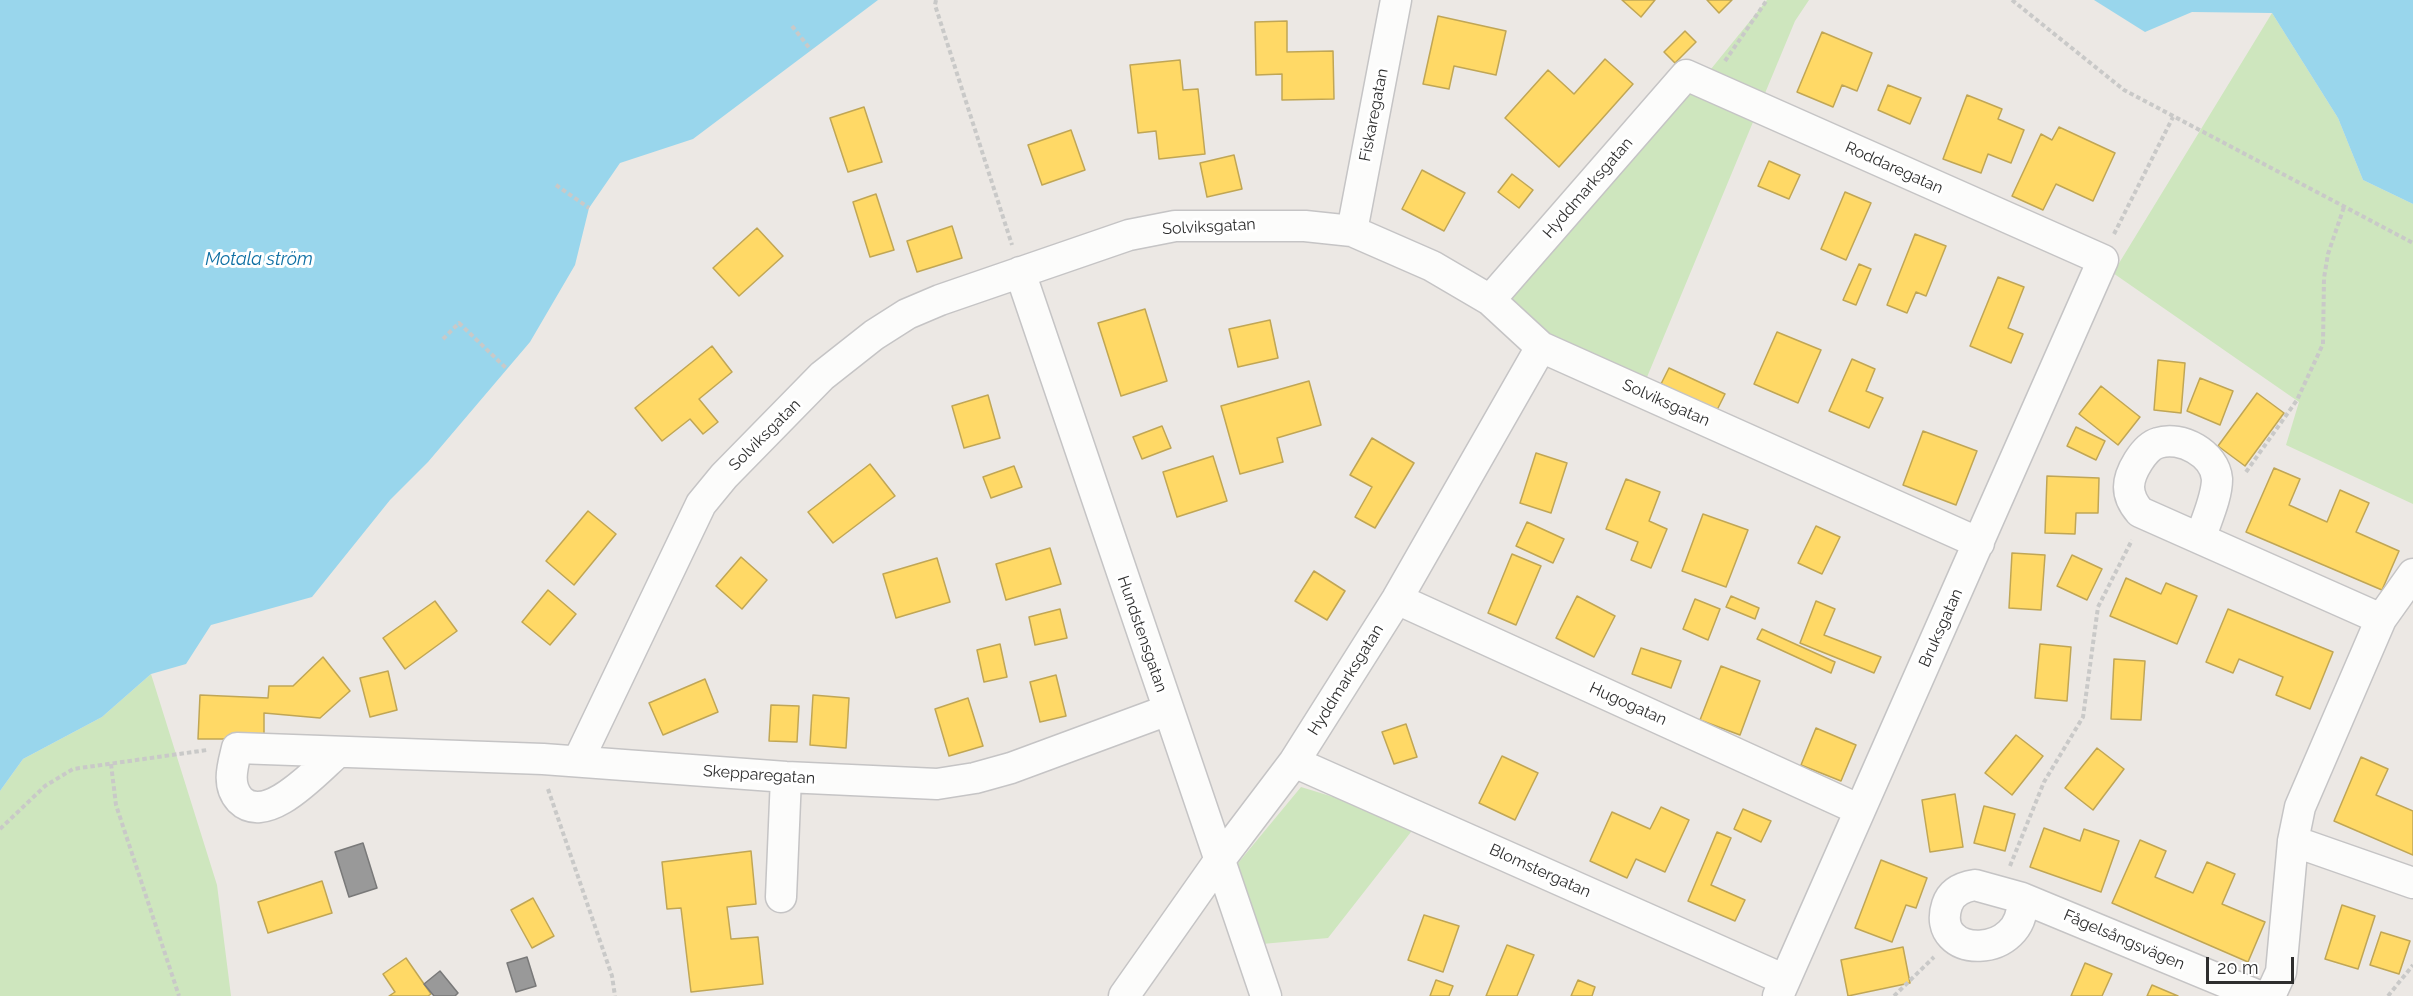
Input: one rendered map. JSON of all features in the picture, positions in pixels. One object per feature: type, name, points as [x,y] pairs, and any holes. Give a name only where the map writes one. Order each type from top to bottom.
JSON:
[{"type":"street","name":"Fiskaregatan","points":[[1352,231],[1396,0]]},
{"type":"street","name":"Roddaregatan","points":[[1697,81],[2103,260]]},
{"type":"street","name":"Hyddmarksgatan","points":[[1490,300],[1697,81]]},
{"type":"street","name":"Solviksgatan","points":[[578,761],[701,504],[724,476],[822,376],[873,335],[907,314],[940,300],[1129,235],[1175,226],[1305,226],[1352,231],[1432,266],[1490,300],[1541,347],[1979,543]]},
{"type":"street","name":"Bruksgatan","points":[[1781,988],[2103,260]]},
{"type":"street","name":"Hundstensgatan","points":[[1020,272],[1266,996]]},
{"type":"street","name":"Hyddmarksgatan","points":[[1124,996],[1219,861],[1294,762],[1397,599],[1541,347]]},
{"type":"street","points":[[2201,537],[2217,486],[2215,468],[2204,454],[2176,442],[2159,442],[2146,450],[2130,479],[2130,497],[2140,512],[2201,537],[2381,619]]},
{"type":"street","points":[[2270,996],[2281,972],[2294,841],[2300,807],[2381,619],[2413,574]]},
{"type":"street","name":"Hugogatan","points":[[1397,599],[1860,810]]},
{"type":"street","name":"Skepparegatan","points":[[237,748],[543,759],[786,777],[938,784],[975,778],[1011,768],[1168,710]]},
{"type":"street","points":[[237,748],[231,772],[235,794],[247,806],[262,808],[276,804],[338,752]]},
{"type":"street","name":"Blomstergatan","points":[[1294,762],[1781,988]]},
{"type":"street","points":[[781,897],[786,777]]},
{"type":"street","points":[[2294,841],[2413,883]]},
{"type":"street","name":"Fågelsångsvägen","points":[[1954,938],[1947,929],[1944,916],[1953,894],[1964,887],[1975,885],[2011,895],[2259,996]]},
{"type":"street","points":[[1954,938],[1974,947],[1998,942],[2016,926],[2021,914],[2011,895]]},
{"type":"path","points":[[936,0],[935,5],[1020,272]]},
{"type":"path","points":[[1697,81],[1767,0]]},
{"type":"path","points":[[2012,0],[2124,90],[2413,243]]},
{"type":"path","points":[[792,26],[811,50]]},
{"type":"path","points":[[2103,260],[2173,117]]},
{"type":"path","points":[[556,185],[589,208]]},
{"type":"path","points":[[2217,486],[2230,487],[2250,468],[2297,400],[2314,368],[2323,344],[2324,278],[2328,254],[2344,207]]},
{"type":"path","points":[[443,339],[459,324],[507,369]]},
{"type":"path","points":[[2011,895],[2044,782],[2083,717],[2098,607],[2145,515]]},
{"type":"path","points":[[0,829],[59,776],[73,769],[196,750],[237,748]]},
{"type":"path","points":[[543,759],[543,775],[612,976],[615,996]]},
{"type":"path","points":[[111,764],[116,805],[179,996]]},
{"type":"path","points":[[1894,996],[1954,938]]},
{"type":"path","points":[[2388,996],[2413,965]]},
{"type":"green space","points":[[1767,0],[1809,0],[1795,21],[1635,406],[1538,363],[1497,315],[1694,90]]},
{"type":"green space","points":[[2272,13],[2338,118],[2363,180],[2413,204],[2413,504],[2286,445],[2299,402],[2113,273]]},
{"type":"green space","points":[[151,674],[217,885],[231,996],[0,996],[0,791],[23,759],[102,717]]},
{"type":"green space","points":[[1301,787],[1418,823],[1328,938],[1251,945],[1229,874]]},
{"type":"water","name":"Motala ström","points":[[0,0],[878,0],[693,139],[620,163],[589,208],[575,265],[530,342],[428,462],[390,500],[312,597],[211,625],[186,664],[151,674],[102,717],[23,759],[0,791]]},
{"type":"water","points":[[2094,0],[2413,0],[2413,204],[2363,180],[2338,118],[2272,13],[2192,12],[2145,32]]},
{"type":"building: Homes","points":[[1622,0],[1655,0],[1641,17]]},
{"type":"building: Homes","points":[[1707,0],[1732,0],[1719,13]]},
{"type":"building: Homes","points":[[1438,16],[1506,31],[1496,75],[1454,66],[1449,89],[1423,84]]},
{"type":"building: Homes","points":[[1287,21],[1287,52],[1333,51],[1334,99],[1282,100],[1282,74],[1256,75],[1255,22]]},
{"type":"building: Homes","points":[[1685,31],[1696,42],[1675,63],[1664,52]]},
{"type":"building: Homes","points":[[1822,32],[1872,53],[1857,91],[1842,85],[1833,107],[1797,92]]},
{"type":"building: Homes","points":[[1605,59],[1633,84],[1559,167],[1505,118],[1548,70],[1574,94]]},
{"type":"building: Homes","points":[[1180,60],[1183,90],[1198,89],[1205,154],[1159,159],[1156,131],[1138,133],[1130,65]]},
{"type":"building: Homes","points":[[1888,85],[1921,98],[1910,124],[1878,110]]},
{"type":"building: Homes","points":[[1967,95],[2002,109],[1998,119],[2024,130],[2011,163],[1988,154],[1981,173],[1943,159]]},
{"type":"building: Homes","points":[[864,107],[882,162],[848,172],[830,118]]},
{"type":"building: Homes","points":[[2059,127],[2115,153],[2093,201],[2056,184],[2043,210],[2012,196],[2041,134],[2052,140]]},
{"type":"building: Homes","points":[[1071,130],[1085,170],[1042,185],[1028,145]]},
{"type":"building: Homes","points":[[1234,155],[1242,189],[1207,197],[1200,163]]},
{"type":"building: Homes","points":[[1769,161],[1800,175],[1789,199],[1758,186]]},
{"type":"building: Homes","points":[[1422,170],[1465,193],[1444,231],[1402,209]]},
{"type":"building: Homes","points":[[1512,174],[1533,190],[1519,208],[1498,192]]},
{"type":"building: Homes","points":[[1845,192],[1871,203],[1846,260],[1821,249]]},
{"type":"building: Homes","points":[[876,194],[894,250],[870,257],[853,202]]},
{"type":"building: Homes","points":[[952,226],[962,258],[917,272],[907,241]]},
{"type":"building: Homes","points":[[757,228],[783,256],[739,296],[713,268]]},
{"type":"building: Homes","points":[[1915,234],[1946,246],[1926,296],[1916,292],[1907,313],[1887,305]]},
{"type":"building: Homes","points":[[1859,264],[1871,269],[1856,305],[1843,300]]},
{"type":"building: Homes","points":[[1998,277],[2024,287],[2008,328],[2023,334],[2011,363],[1970,346]]},
{"type":"building: Homes","points":[[1145,309],[1167,381],[1121,396],[1098,323]]},
{"type":"building: Homes","points":[[1270,320],[1278,358],[1238,367],[1229,329]]},
{"type":"building: Homes","points":[[1777,332],[1821,350],[1798,403],[1754,384]]},
{"type":"building: Homes","points":[[712,346],[732,372],[699,399],[718,422],[703,434],[690,419],[662,441],[635,408]]},
{"type":"building: Homes","points":[[1852,359],[1875,369],[1866,391],[1883,398],[1869,428],[1829,411]]},
{"type":"building: Homes","points":[[2158,360],[2185,363],[2181,413],[2154,410]]},
{"type":"building: Homes","points":[[1669,368],[1725,394],[1717,410],[1661,384]]},
{"type":"building: Homes","points":[[2200,378],[2233,391],[2220,425],[2187,411]]},
{"type":"building: Homes","points":[[1309,381],[1321,425],[1277,438],[1283,462],[1240,474],[1221,406]]},
{"type":"building: Homes","points":[[2101,386],[2140,417],[2118,445],[2079,414]]},
{"type":"building: Homes","points":[[2257,393],[2284,413],[2245,466],[2218,446]]},
{"type":"building: Homes","points":[[988,395],[1000,438],[964,448],[952,406]]},
{"type":"building: Homes","points":[[1162,426],[1171,448],[1142,459],[1133,437]]},
{"type":"building: Homes","points":[[2076,427],[2105,441],[2096,460],[2067,446]]},
{"type":"building: Homes","points":[[1923,431],[1977,451],[1956,505],[1903,485]]},
{"type":"building: Homes","points":[[1372,438],[1414,463],[1375,528],[1355,517],[1372,487],[1350,475]]},
{"type":"building: Homes","points":[[1536,453],[1567,463],[1551,513],[1520,503]]},
{"type":"building: Homes","points":[[1213,456],[1227,501],[1177,517],[1163,472]]},
{"type":"building: Homes","points":[[870,464],[895,496],[833,543],[808,512]]},
{"type":"building: Homes","points":[[1014,466],[1022,487],[991,498],[983,477]]},
{"type":"building: Homes","points":[[2274,468],[2300,479],[2289,505],[2327,522],[2340,490],[2369,503],[2356,532],[2399,551],[2382,590],[2246,532]]},
{"type":"building: Homes","points":[[2047,476],[2099,478],[2098,513],[2076,513],[2075,534],[2045,533]]},
{"type":"building: Homes","points":[[1626,479],[1660,492],[1649,521],[1667,529],[1651,568],[1631,560],[1638,542],[1606,529]]},
{"type":"building: Homes","points":[[588,511],[616,534],[574,585],[546,561]]},
{"type":"building: Homes","points":[[1703,514],[1748,530],[1726,587],[1682,571]]},
{"type":"building: Homes","points":[[1527,522],[1564,539],[1553,563],[1516,546]]},
{"type":"building: Homes","points":[[1816,526],[1840,537],[1822,574],[1798,563]]},
{"type":"building: Homes","points":[[1050,548],[1061,584],[1006,600],[996,564]]},
{"type":"building: Homes","points":[[2012,553],[2045,555],[2041,610],[2009,608]]},
{"type":"building: Homes","points":[[1512,554],[1541,566],[1516,625],[1488,613]]},
{"type":"building: Homes","points":[[2072,555],[2102,569],[2087,600],[2057,586]]},
{"type":"building: Homes","points":[[741,557],[767,580],[742,609],[716,586]]},
{"type":"building: Homes","points":[[937,558],[950,602],[896,618],[883,574]]},
{"type":"building: Homes","points":[[1314,571],[1345,591],[1327,620],[1295,601]]},
{"type":"building: Homes","points":[[2126,578],[2161,594],[2166,583],[2197,596],[2177,644],[2110,616]]},
{"type":"building: Homes","points":[[548,590],[576,614],[550,645],[522,622]]},
{"type":"building: Homes","points":[[1577,596],[1615,616],[1594,657],[1556,638]]},
{"type":"building: Homes","points":[[1731,596],[1759,608],[1755,619],[1726,607]]},
{"type":"building: Homes","points":[[1695,599],[1720,609],[1708,640],[1683,629]]},
{"type":"building: Homes","points":[[435,601],[457,631],[405,669],[383,638]]},
{"type":"building: Homes","points":[[1816,601],[1835,609],[1824,635],[1881,657],[1874,673],[1800,643]]},
{"type":"building: Homes","points":[[1060,609],[1067,638],[1035,645],[1029,617]]},
{"type":"building: Homes","points":[[2228,609],[2333,652],[2310,709],[2276,695],[2283,677],[2239,659],[2233,673],[2206,662]]},
{"type":"building: Homes","points":[[1762,629],[1835,662],[1831,673],[1757,639]]},
{"type":"building: Homes","points":[[1000,644],[1007,677],[984,682],[977,650]]},
{"type":"building: Homes","points":[[2040,644],[2071,647],[2067,701],[2035,698]]},
{"type":"building: Homes","points":[[1641,648],[1681,661],[1671,688],[1632,674]]},
{"type":"building: Homes","points":[[323,657],[350,691],[320,718],[264,713],[264,739],[198,739],[200,695],[268,698],[269,686],[293,686]]},
{"type":"building: Homes","points":[[2114,659],[2145,661],[2141,720],[2111,719]]},
{"type":"building: Homes","points":[[1721,666],[1760,681],[1740,735],[1700,720]]},
{"type":"building: Homes","points":[[388,671],[397,710],[370,717],[360,678]]},
{"type":"building: Homes","points":[[1056,675],[1066,716],[1040,722],[1030,682]]},
{"type":"building: Homes","points":[[705,679],[718,712],[663,735],[649,703]]},
{"type":"building: Homes","points":[[813,695],[849,698],[846,748],[810,745]]},
{"type":"building: Homes","points":[[968,698],[983,746],[949,756],[935,709]]},
{"type":"building: Homes","points":[[771,705],[799,706],[797,742],[769,741]]},
{"type":"building: Homes","points":[[1406,724],[1417,757],[1394,764],[1382,732]]},
{"type":"building: Homes","points":[[1816,728],[1856,745],[1841,781],[1801,765]]},
{"type":"building: Homes","points":[[2016,735],[2043,756],[2012,795],[1985,773]]},
{"type":"building: Homes","points":[[2097,748],[2124,769],[2093,810],[2065,788]]},
{"type":"building: Homes","points":[[1502,756],[1538,773],[1515,820],[1479,803]]},
{"type":"building: Homes","points":[[2361,757],[2388,769],[2376,795],[2413,811],[2413,855],[2334,821]]},
{"type":"building: Homes","points":[[1955,794],[1963,847],[1930,852],[1922,800]]},
{"type":"building: Homes","points":[[1984,806],[2015,814],[2005,851],[1974,843]]},
{"type":"building: Homes","points":[[1661,807],[1689,820],[1665,872],[1636,859],[1627,878],[1590,861],[1612,812],[1650,829]]},
{"type":"building: Homes","points":[[1743,809],[1771,821],[1761,842],[1734,829]]},
{"type":"building: Homes","points":[[2044,828],[2080,841],[2084,829],[2119,841],[2101,892],[2030,867]]},
{"type":"building: Homes","points":[[1717,832],[1731,838],[1711,885],[1745,900],[1735,921],[1688,901]]},
{"type":"building: Homes","points":[[2140,840],[2166,851],[2155,877],[2193,893],[2207,862],[2235,874],[2222,904],[2265,922],[2248,962],[2112,903]]},
{"type":"building: Homes","points":[[751,851],[756,904],[727,907],[731,939],[758,937],[763,984],[691,992],[681,908],[667,909],[662,862]]},
{"type":"building: Homes","points":[[1881,860],[1927,878],[1916,908],[1906,905],[1892,942],[1855,928]]},
{"type":"building: Homes","points":[[322,881],[332,913],[268,933],[258,902]]},
{"type":"building: Homes","points":[[533,898],[554,936],[532,948],[511,910]]},
{"type":"building: Homes","points":[[2342,905],[2375,916],[2358,969],[2325,959]]},
{"type":"building: Homes","points":[[1424,915],[1459,926],[1443,972],[1408,960]]},
{"type":"building: Homes","points":[[2381,932],[2410,941],[2399,974],[2370,965]]},
{"type":"building: Homes","points":[[1507,945],[1534,955],[1517,996],[1486,996]]},
{"type":"building: Homes","points":[[1903,947],[1910,983],[1848,996],[1841,960]]},
{"type":"building: Homes","points":[[406,958],[431,994],[428,996],[389,996],[395,992],[383,974]]},
{"type":"building: Homes","points":[[2085,963],[2112,974],[2102,996],[2071,996]]},
{"type":"building: Homes","points":[[1436,980],[1453,986],[1449,996],[1430,996]]},
{"type":"building: Homes","points":[[1578,980],[1595,987],[1592,996],[1571,996]]},
{"type":"building: Homes","points":[[2152,985],[2178,996],[2147,996]]},
{"type":"building: Industry","points":[[363,843],[377,888],[349,897],[335,852]]},
{"type":"building: Industry","points":[[527,957],[536,986],[516,992],[507,963]]},
{"type":"building: Industry","points":[[440,971],[458,993],[455,996],[434,996],[424,984]]}]
